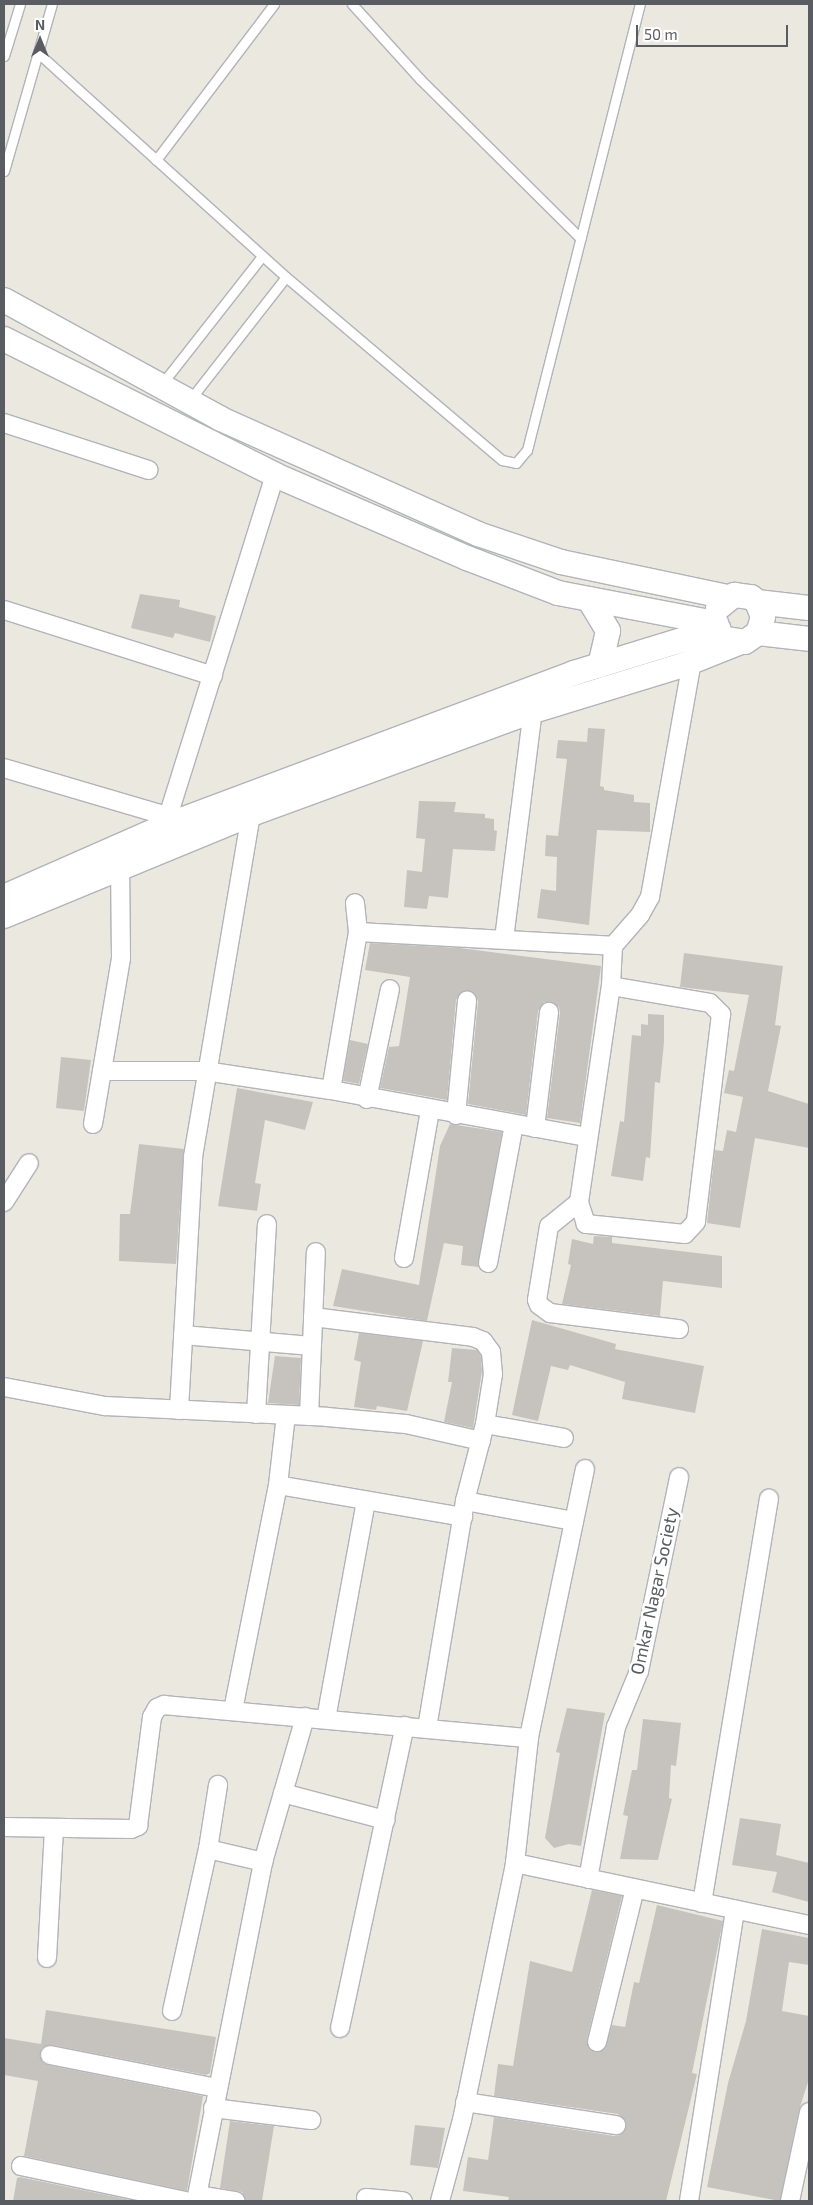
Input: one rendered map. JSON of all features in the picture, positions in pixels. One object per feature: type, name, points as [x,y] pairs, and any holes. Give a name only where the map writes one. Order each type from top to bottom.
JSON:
[{"type":"main road","points":[[4,300],[187,402],[478,534],[561,562],[727,597],[743,594],[757,602],[809,608]]},
{"type":"main road","points":[[4,339],[275,475],[467,558],[558,593],[717,626]]},
{"type":"main road","points":[[727,597],[717,608],[717,626],[728,640],[750,637],[809,640]]},
{"type":"main road","points":[[589,599],[608,631],[600,665]]},
{"type":"main road","points":[[4,898],[166,821],[251,814],[534,711],[693,661],[750,637],[764,617],[757,602]]},
{"type":"main road","points":[[4,916],[120,867],[222,815],[600,665],[694,636],[717,626]]},
{"type":"street","points":[[4,423],[148,470]]},
{"type":"street","points":[[4,768],[166,821],[275,475]]},
{"type":"street","points":[[4,610],[213,676]]},
{"type":"street","points":[[611,986],[710,1003],[718,1008],[721,1014],[696,1222],[685,1234],[678,1236],[586,1224],[579,1202],[587,1136],[611,986],[613,946],[640,915],[650,897],[693,661],[694,636]]},
{"type":"street","points":[[504,939],[534,711]]},
{"type":"street","points":[[179,1410],[193,1157],[205,1071],[251,814]]},
{"type":"street","points":[[93,1124],[121,958],[120,867]]},
{"type":"street","points":[[331,1090],[358,932],[355,903]]},
{"type":"street","points":[[358,932],[613,946]]},
{"type":"street","points":[[367,1099],[390,989]]},
{"type":"street","points":[[456,1115],[467,1001]]},
{"type":"street","points":[[535,1128],[549,1012]]},
{"type":"street","points":[[102,1071],[205,1071],[331,1090],[367,1099],[456,1115],[587,1136]]},
{"type":"street","points":[[404,1258],[430,1110]]},
{"type":"street","points":[[488,1263],[514,1124]]},
{"type":"street","points":[[4,1202],[29,1163]]},
{"type":"street","points":[[579,1202],[549,1226],[537,1300],[538,1305],[550,1313],[679,1329]]},
{"type":"street","points":[[256,1414],[267,1224]]},
{"type":"street","points":[[308,1416],[316,1252]]},
{"type":"street","points":[[313,1317],[473,1337],[483,1341],[491,1352],[493,1374],[485,1424],[464,1509],[427,1728]]},
{"type":"street","points":[[183,1334],[312,1346]]},
{"type":"street","points":[[4,1387],[105,1406],[308,1416],[406,1424],[481,1441]]},
{"type":"street","points":[[233,1710],[278,1485],[286,1415]]},
{"type":"street","points":[[485,1424],[564,1438]]},
{"type":"street","points":[[440,2201],[465,2102],[516,1864],[529,1738],[585,1469]]},
{"type":"street","name":"Omkar Nagar Society","points":[[588,1879],[616,1728],[639,1670],[679,1477]]},
{"type":"street","points":[[278,1485],[366,1501],[574,1521]]},
{"type":"street","points":[[702,1903],[770,1499]]},
{"type":"street","points":[[326,1719],[366,1501]]},
{"type":"street","points":[[4,1827],[131,1829],[138,1826],[152,1717],[157,1708],[164,1705],[529,1738]]},
{"type":"street","points":[[192,2199],[213,2108],[263,1862],[305,1717]]},
{"type":"street","points":[[340,2028],[405,1726]]},
{"type":"street","points":[[172,2011],[208,1849],[218,1786]]},
{"type":"street","points":[[283,1793],[385,1820]]},
{"type":"street","points":[[47,1958],[54,1829]]},
{"type":"street","points":[[208,1849],[263,1862]]},
{"type":"street","points":[[516,1864],[809,1925]]},
{"type":"street","points":[[597,2042],[635,1888]]},
{"type":"street","points":[[689,2201],[735,1910]]},
{"type":"street","points":[[50,2055],[217,2088]]},
{"type":"street","points":[[465,2102],[616,2125]]},
{"type":"street","points":[[213,2108],[311,2120]]},
{"type":"street","points":[[790,2201],[809,2112]]},
{"type":"street","points":[[21,2166],[192,2199],[236,2201]]},
{"type":"street","points":[[366,2198],[403,2201]]},
{"type":"lane","points":[[4,56],[7,35],[20,4]]},
{"type":"lane","points":[[4,171],[52,4]]},
{"type":"lane","points":[[156,160],[274,4]]},
{"type":"lane","points":[[352,4],[420,79],[580,238]]},
{"type":"lane","points":[[38,53],[286,277],[502,460],[516,463],[527,450],[640,4]]},
{"type":"lane","points":[[161,386],[262,256]]},
{"type":"lane","points":[[187,402],[286,277]]},
{"type":"building","points":[[140,594],[180,600],[179,607],[216,616],[210,642],[175,633],[173,638],[131,628]]},
{"type":"building","points":[[588,728],[605,729],[600,786],[604,787],[604,790],[634,795],[634,802],[650,803],[650,832],[597,830],[589,925],[537,918],[541,889],[556,891],[557,857],[545,856],[546,835],[558,836],[567,759],[556,758],[558,740],[587,742]]},
{"type":"building","points":[[419,801],[456,802],[454,812],[485,814],[485,818],[494,819],[494,830],[497,831],[495,851],[453,849],[448,898],[429,896],[427,909],[404,907],[407,870],[422,872],[425,839],[416,838]]},
{"type":"building","points":[[370,943],[460,948],[601,966],[580,1123],[547,1118],[560,1013],[559,1007],[551,1002],[544,1002],[538,1011],[526,1115],[468,1104],[478,1002],[476,996],[468,991],[462,992],[456,1000],[447,1100],[380,1088],[389,1047],[399,1046],[410,977],[365,970]]},
{"type":"building","points":[[684,953],[783,966],[775,1025],[781,1026],[768,1091],[809,1104],[809,1148],[755,1138],[740,1228],[707,1223],[715,1150],[723,1151],[727,1130],[736,1132],[743,1097],[724,1093],[729,1070],[734,1071],[749,995],[680,987]]},
{"type":"building","points":[[648,1014],[664,1015],[664,1042],[660,1083],[655,1082],[650,1158],[646,1157],[643,1181],[611,1176],[620,1121],[624,1122],[632,1035],[641,1036],[641,1024],[648,1025]]},
{"type":"building","points":[[350,1040],[368,1044],[359,1084],[343,1081]]},
{"type":"building","points":[[61,1057],[91,1060],[84,1111],[56,1108]]},
{"type":"building","points":[[237,1088],[313,1102],[305,1130],[265,1120],[255,1183],[261,1184],[257,1211],[218,1206]]},
{"type":"building","points":[[450,1124],[502,1132],[478,1267],[461,1265],[463,1246],[444,1243],[427,1321],[333,1306],[342,1269],[419,1285],[440,1146]]},
{"type":"building","points":[[139,1144],[184,1149],[176,1264],[119,1261],[120,1214],[130,1214]]},
{"type":"building","points":[[594,1236],[612,1237],[612,1243],[722,1256],[722,1288],[663,1281],[660,1316],[562,1304],[571,1265],[568,1264],[572,1239],[593,1244]]},
{"type":"building","points":[[532,1320],[616,1344],[615,1349],[704,1366],[695,1413],[622,1399],[625,1382],[570,1365],[568,1370],[551,1366],[538,1421],[512,1415]]},
{"type":"building","points":[[359,1333],[423,1341],[407,1411],[377,1406],[376,1410],[354,1407],[361,1362],[354,1360]]},
{"type":"building","points":[[452,1348],[477,1350],[481,1356],[482,1371],[473,1428],[444,1422],[452,1382],[448,1382]]},
{"type":"building","points":[[275,1356],[301,1358],[299,1405],[268,1403]]},
{"type":"building","points":[[567,1708],[605,1713],[581,1846],[569,1844],[554,1848],[545,1838],[560,1753],[556,1752]]},
{"type":"building","points":[[643,1719],[681,1723],[676,1766],[671,1765],[669,1798],[672,1799],[658,1860],[620,1859],[628,1816],[623,1815],[632,1770],[637,1770]]},
{"type":"building","points":[[740,1818],[781,1824],[776,1855],[809,1863],[809,1902],[772,1892],[777,1872],[732,1865]]},
{"type":"building","points":[[592,1890],[622,1896],[587,2039],[589,2049],[595,2052],[605,2049],[612,2025],[625,2027],[634,1982],[639,1983],[657,1905],[723,1921],[692,2073],[697,2074],[666,2201],[508,2201],[509,2197],[463,2191],[468,2157],[488,2160],[494,2117],[614,2136],[620,2135],[626,2127],[626,2121],[618,2114],[494,2096],[498,2064],[513,2066],[530,1961],[572,1972]]},
{"type":"building","points":[[762,1929],[809,1938],[809,1965],[789,1962],[782,2011],[809,2016],[809,2079],[799,2110],[780,2201],[707,2187],[728,2083],[746,2021]]},
{"type":"building","points":[[46,2010],[216,2037],[210,2073],[206,2075],[52,2045],[42,2048],[40,2053],[43,2063],[48,2065],[203,2096],[187,2191],[24,2156],[38,2081],[4,2075],[4,2038],[41,2044]]},
{"type":"building","points":[[230,2121],[274,2126],[262,2201],[246,2201],[242,2192],[220,2188]]},
{"type":"building","points":[[415,2125],[445,2128],[438,2168],[410,2165]]},
{"type":"building","points":[[20,2177],[135,2201],[13,2201],[17,2178]]}]
